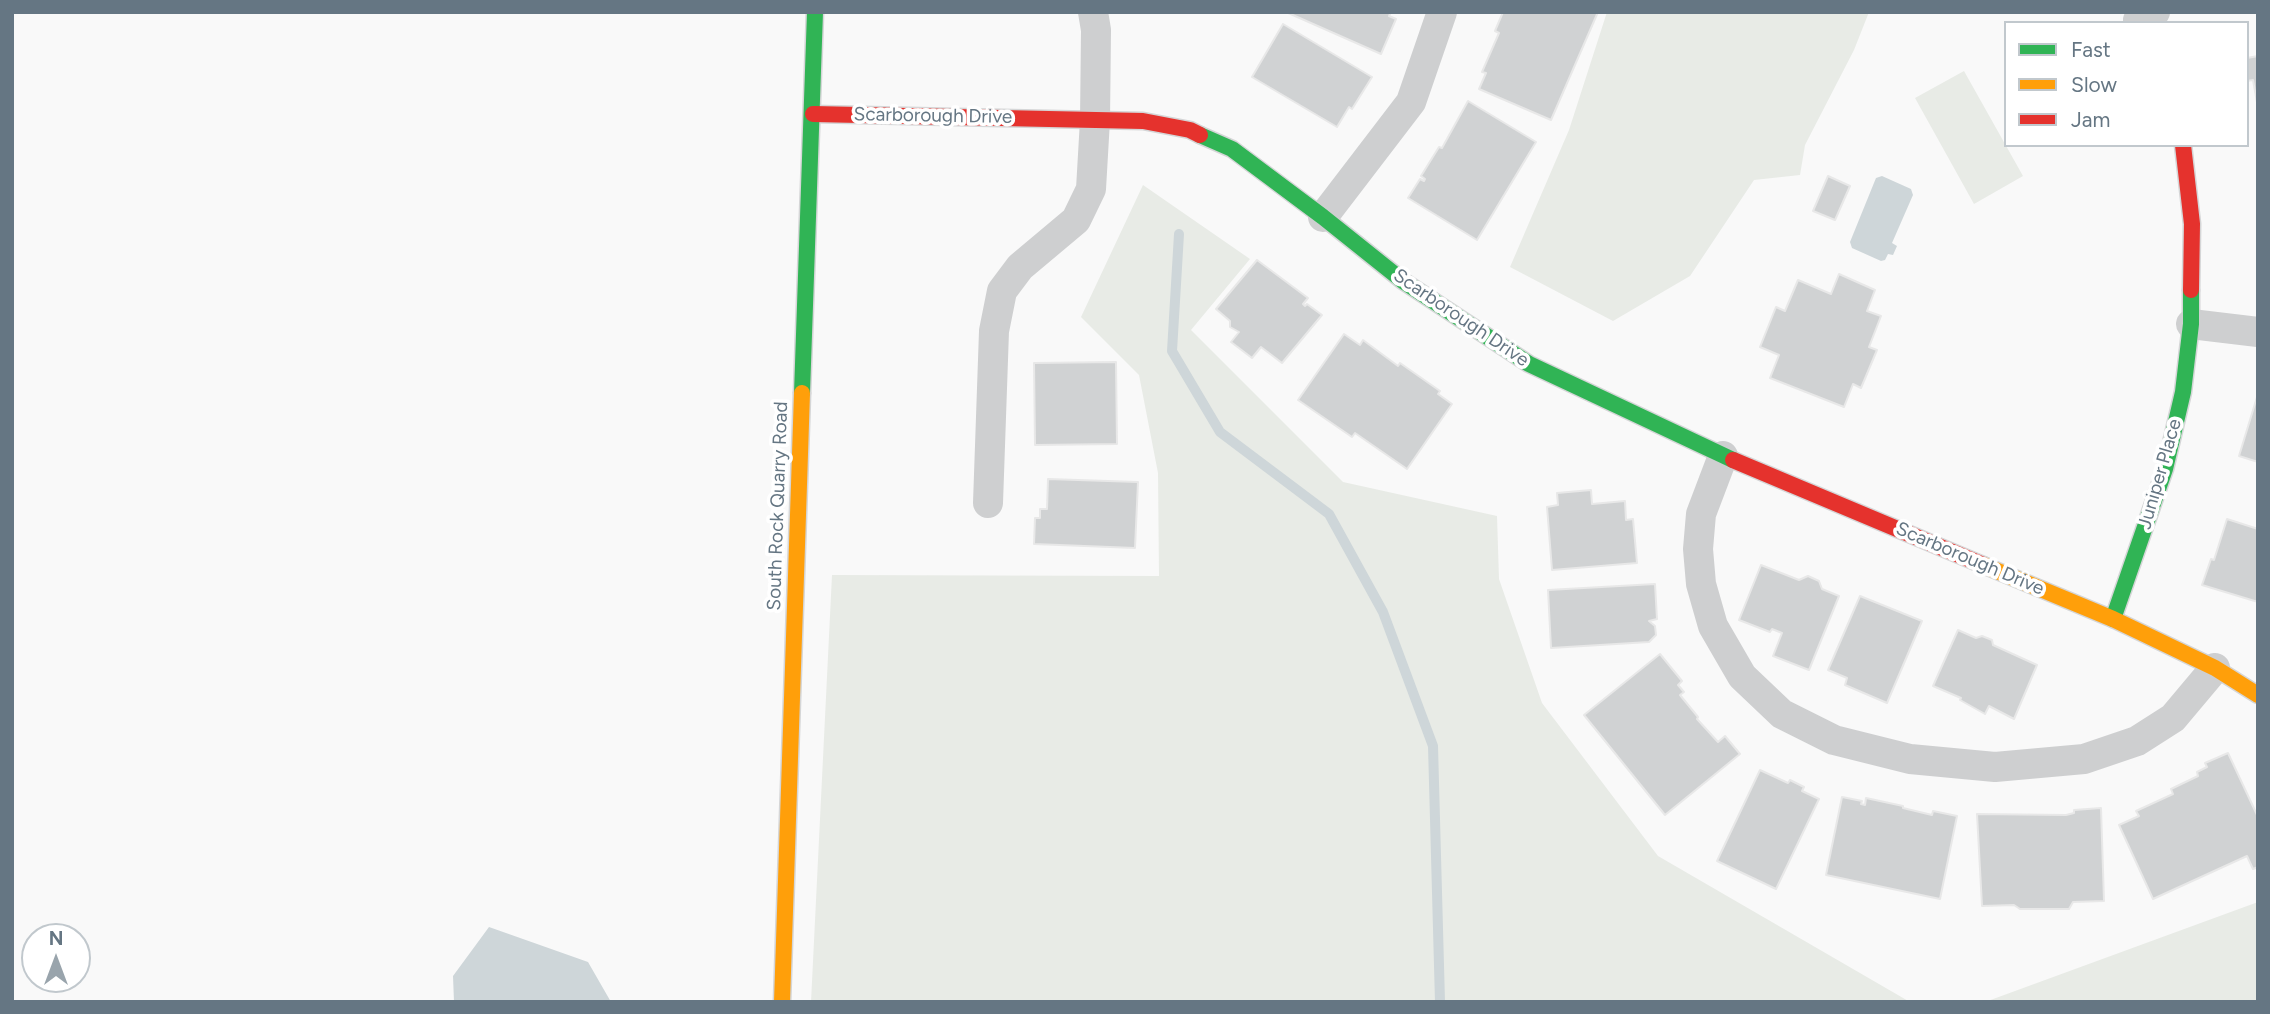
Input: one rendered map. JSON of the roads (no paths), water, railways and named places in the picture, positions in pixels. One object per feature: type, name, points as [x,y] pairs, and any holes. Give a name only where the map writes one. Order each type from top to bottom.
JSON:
[{"type":"street","name":"South Rock Quarry Road","points":[[782,1002],[815,12]]},
{"type":"street","points":[[988,503],[994,331],[1002,291],[1020,267],[1076,220],[1091,189],[1096,120],[1096,30],[1093,12]]},
{"type":"street","points":[[1324,217],[1412,102],[1442,12]]},
{"type":"street","name":"Scarborough Drive","points":[[813,114],[1143,121],[1190,130],[1232,149],[1324,217],[1403,281],[1529,364],[1723,456],[2113,619],[2215,668],[2258,695]]},
{"type":"street","name":"Juniper Place","points":[[2113,619],[2165,469],[2183,392],[2191,324],[2192,224],[2183,147]]},
{"type":"street","points":[[2191,324],[2258,332]]},
{"type":"street","points":[[1723,456],[1701,514],[1698,549],[1701,584],[1713,626],[1742,676],[1782,714],[1834,740],[1910,760],[1995,767],[2084,760],[2137,741],[2173,718],[2215,668]]},
{"type":"waterway","points":[[1179,234],[1172,351],[1220,432],[1329,514],[1383,612],[1433,746],[1440,1002]]}]
